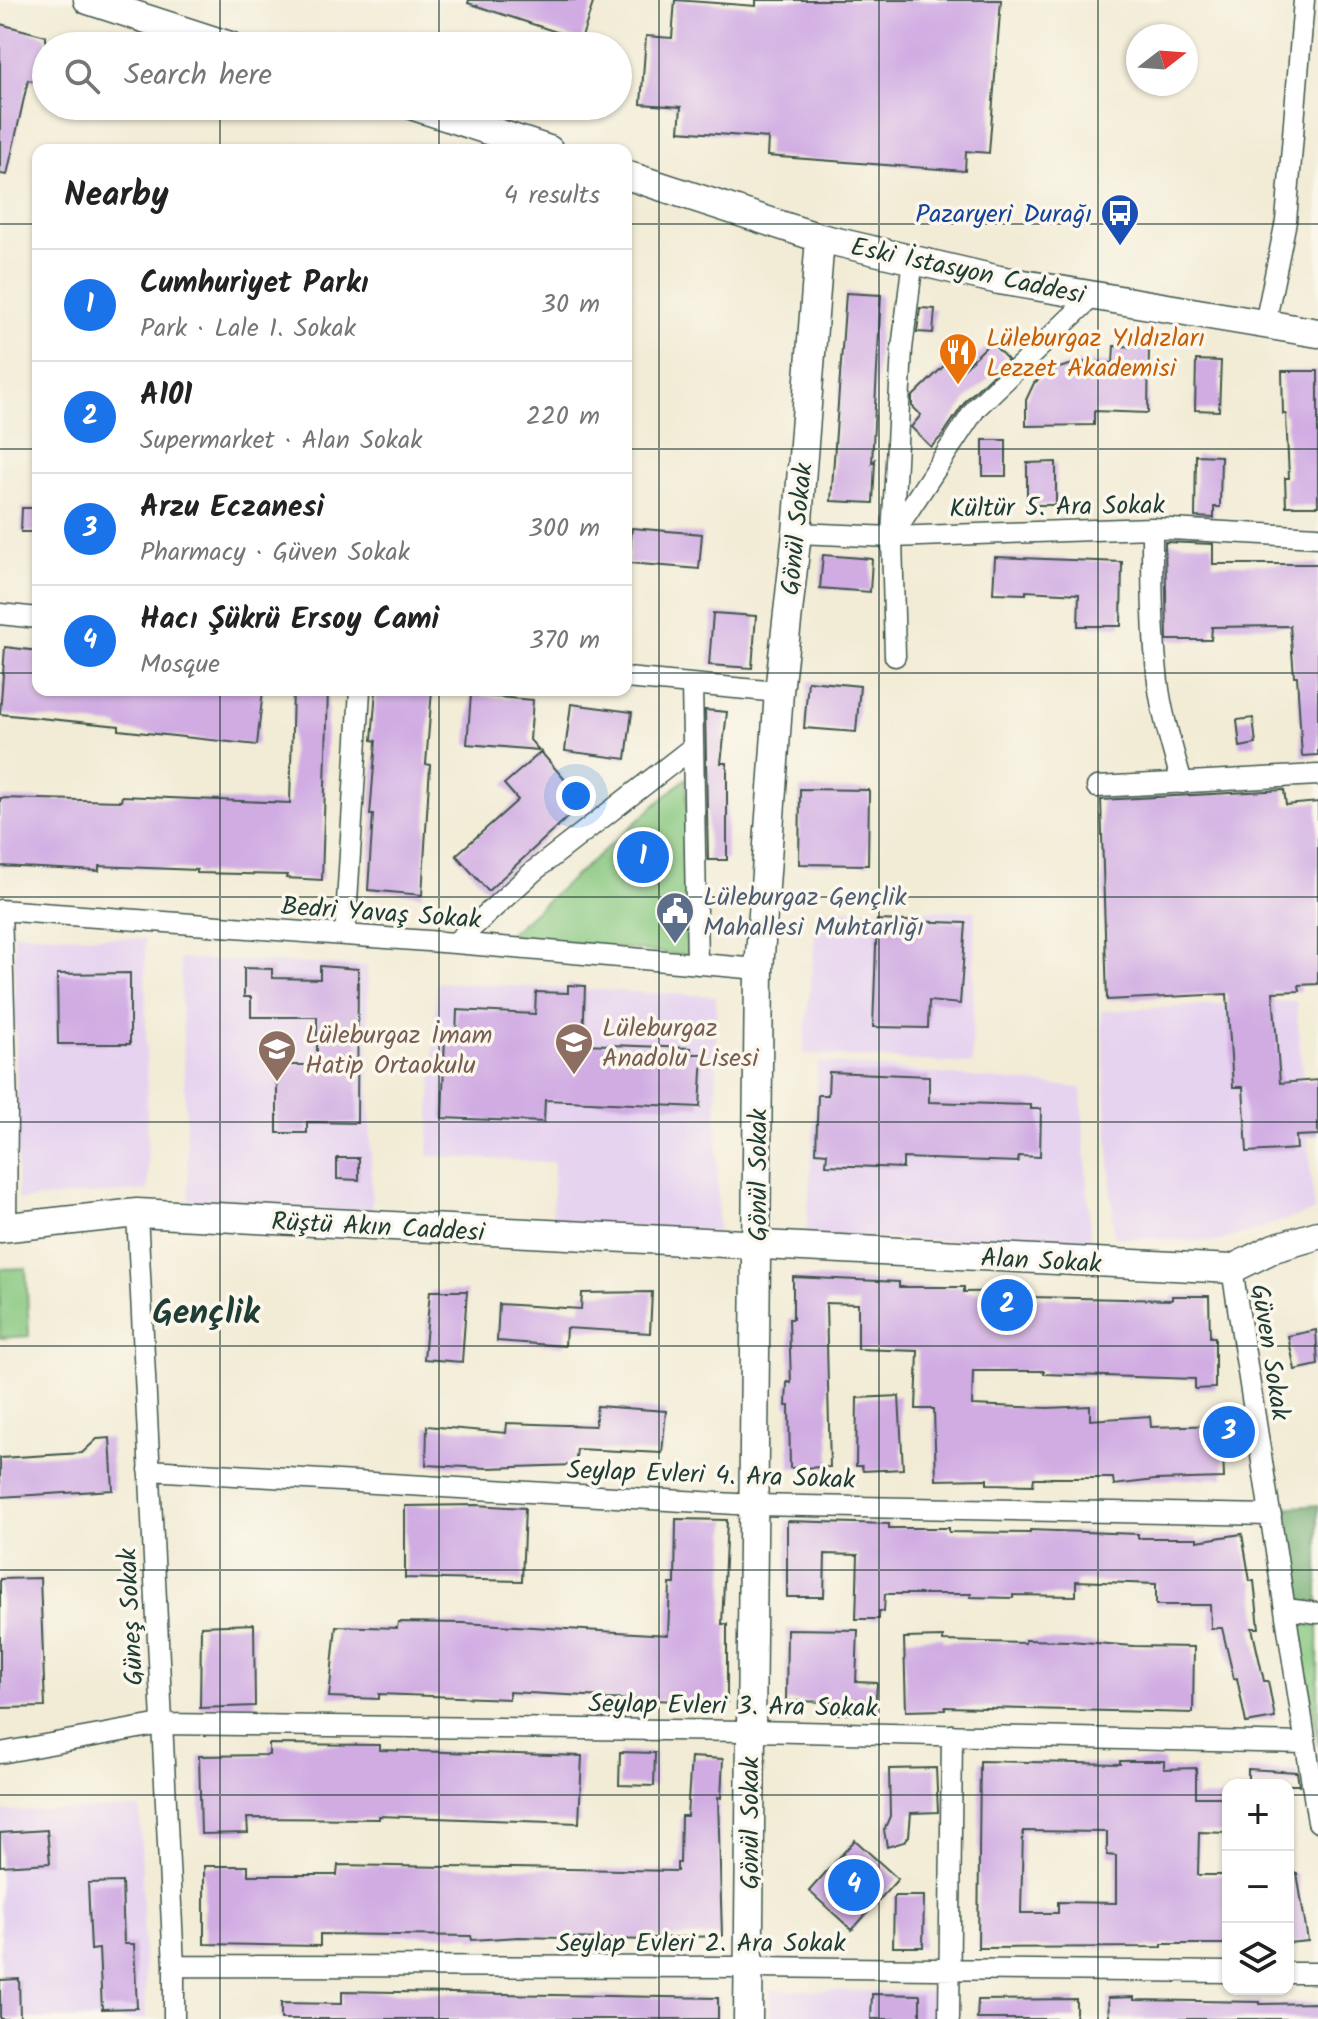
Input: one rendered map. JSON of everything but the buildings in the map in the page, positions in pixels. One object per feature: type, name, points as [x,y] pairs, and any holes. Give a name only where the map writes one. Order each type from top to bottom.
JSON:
[{"type":"street","points":[[1265,324],[1286,221],[1304,0]]},
{"type":"street","points":[[91,1],[187,32]]},
{"type":"street","points":[[457,120],[531,144]]},
{"type":"street","name":"Eski İstasyon Caddesi","points":[[632,177],[820,238],[999,280],[1318,333]]},
{"type":"street","name":"Gönül Sokak","points":[[748,2019],[759,969],[779,692],[797,533],[820,238]]},
{"type":"street","points":[[895,656],[892,537],[902,349],[913,259]]},
{"type":"street","points":[[892,537],[976,408],[1092,297]]},
{"type":"street","points":[[1152,528],[1152,601],[1158,684],[1182,783]]},
{"type":"street","name":"Kültür 5. Ara Sokak","points":[[797,533],[892,537],[1152,528],[1318,537]]},
{"type":"street","points":[[0,614],[32,617]]},
{"type":"street","points":[[632,679],[779,692]]},
{"type":"street","points":[[692,684],[697,964]]},
{"type":"street","points":[[345,935],[360,696]]},
{"type":"street","points":[[455,943],[535,870],[693,747]]},
{"type":"street","points":[[1097,787],[1318,775]]},
{"type":"street","points":[[0,910],[7,1093],[3,1228]]},
{"type":"street","name":"Bedri Yavaş Sokak","points":[[0,910],[759,969]]},
{"type":"street","name":"Rüştü Akın Caddesi","points":[[3,1228],[137,1213],[757,1246]]},
{"type":"street","name":"Güneş Sokak","points":[[137,1213],[174,1966],[174,2019]]},
{"type":"street","name":"Alan Sokak","points":[[757,1246],[1232,1269],[1274,1248],[1318,1235]]},
{"type":"street","name":"Güven Sokak","points":[[1232,1269],[1318,1822]]},
{"type":"street","name":"Seylap Evleri 4. Ara Sokak","points":[[149,1470],[753,1505],[1271,1515]]},
{"type":"street","points":[[1286,1609],[1318,1613]]},
{"type":"street","name":"Seylap Evleri 3. Ara Sokak","points":[[0,1753],[161,1724],[749,1731],[1304,1743]]},
{"type":"street","points":[[949,2019],[952,1735]]},
{"type":"street","name":"Seylap Evleri 2. Ara Sokak","points":[[174,1966],[1222,1972]]},
{"type":"street","points":[[1294,1973],[1318,1973]]},
{"type":"shaded area","points":[[818,909],[975,911],[972,1064],[803,1054]]},
{"type":"shaded area","points":[[14,933],[145,939],[148,1190],[18,1200]]},
{"type":"shaded area","name":"Lüleburgaz İmam Hatip Ortaokulu","points":[[180,959],[367,966],[372,1213],[189,1201]]},
{"type":"shaded area","name":"Lüleburgaz Anadolu Lisesi","points":[[437,982],[716,996],[718,1232],[552,1222],[554,1162],[428,1156]]},
{"type":"shaded area","points":[[1296,1001],[1314,1211],[1217,1242],[1114,1237],[1101,1011]]},
{"type":"shaded area","points":[[818,1062],[1081,1088],[1091,1245],[806,1236]]},
{"type":"shaded area","points":[[140,1808],[146,2019],[0,2019],[0,1811]]},
{"type":"shaded area","points":[[771,1990],[934,1992],[934,2019],[771,2019]]},
{"type":"green space","points":[[686,778],[692,956],[507,936]]},
{"type":"green space","points":[[26,1268],[29,1336],[0,1338],[0,1269]]},
{"type":"green space","points":[[1318,1505],[1318,1604],[1297,1601],[1280,1508]]},
{"type":"green space","points":[[1299,1624],[1318,1626],[1318,1746],[1317,1737]]},
{"type":"place","name":"Pazaryeri Durağı","points":[[1120,247]]},
{"type":"place","name":"Lüleburgaz Yıldızları Lezzet Akademisi","points":[[958,386]]},
{"type":"place","name":"Cumhuriyet Parkı","points":[[643,857]]},
{"type":"place","name":"Lüleburgaz Gençlik Mahallesi Muhtarlığı","points":[[675,945]]},
{"type":"place","name":"Lüleburgaz Anadolu Lisesi","points":[[574,1076]]},
{"type":"place","name":"Lüleburgaz İmam Hatip Ortaokulu","points":[[277,1083]]},
{"type":"place","name":"A101","points":[[1007,1305]]},
{"type":"place","name":"Arzu Eczanesi","points":[[1229,1432]]},
{"type":"place","name":"Hacı Şükrü Ersoy Cami","points":[[854,1885]]},
{"type":"district","name":"Gençlik","points":[[206,1311]]}]
